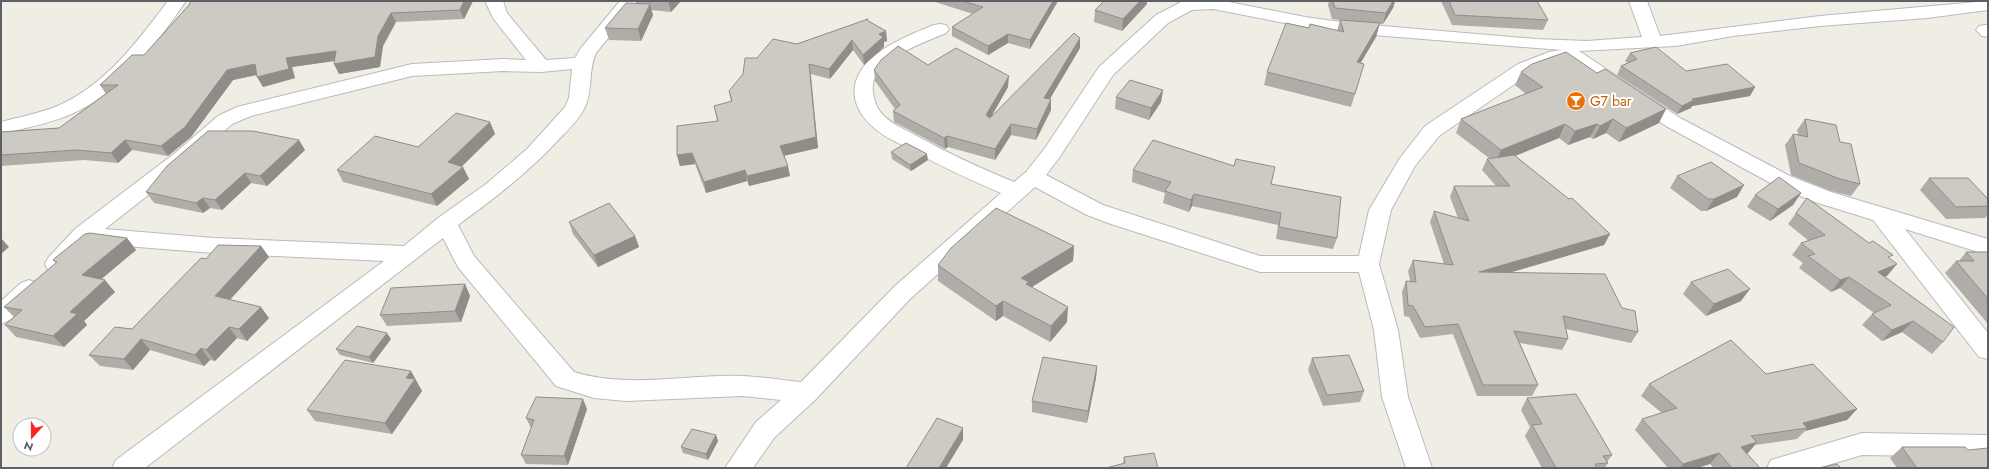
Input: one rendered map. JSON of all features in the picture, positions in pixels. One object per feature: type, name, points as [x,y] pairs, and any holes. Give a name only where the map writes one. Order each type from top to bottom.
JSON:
[{"type":"street","points":[[1,128],[68,109],[90,97],[107,83],[147,41],[177,1]]},
{"type":"street","points":[[494,1],[499,14],[541,66]]},
{"type":"street","points":[[125,468],[446,223],[493,189],[534,154],[574,109],[579,98],[582,63],[587,52],[629,1]]},
{"type":"street","points":[[1638,1],[1653,43]]},
{"type":"street","points":[[738,468],[765,430],[806,393],[903,292],[1033,177],[1052,153],[1106,71],[1162,19],[1182,3],[1213,4],[1305,22],[1348,28],[1536,44],[1578,50],[1673,122],[1762,170],[1822,197],[1988,247]]},
{"type":"street","points":[[1419,468],[1396,397],[1386,330],[1368,264],[1380,210],[1406,163],[1432,131],[1525,68],[1547,59],[1578,50],[1653,43],[1820,21],[1927,13],[1988,5]]},
{"type":"street","points":[[940,29],[892,52],[867,74],[864,92],[869,110],[878,121],[901,136],[962,169],[1017,192]]},
{"type":"street","points":[[1,315],[52,268],[83,234],[182,158],[225,120],[244,111],[412,70],[503,65],[541,66],[582,63]]},
{"type":"street","points":[[1033,177],[1095,210],[1260,264],[1368,264]]},
{"type":"street","points":[[1881,215],[1988,350]]},
{"type":"street","points":[[446,223],[466,261],[524,328],[540,351],[565,379],[594,388],[626,392],[743,386],[806,393]]},
{"type":"street","points":[[83,234],[186,245],[351,250],[406,254]]},
{"type":"street","points":[[1780,468],[1862,444],[1941,444],[1988,446]]},
{"type":"building","points":[[191,1],[464,1],[460,10],[391,13],[378,36],[375,57],[334,64],[336,51],[286,58],[289,69],[257,77],[255,64],[227,70],[185,127],[161,146],[125,140],[111,153],[77,150],[1,155],[1,132],[59,128],[118,85],[100,85],[132,55],[144,55]]},
{"type":"building","points":[[962,1],[1053,1],[1030,40],[1008,34],[988,46],[952,27],[983,7]]},
{"type":"building","points":[[1104,1],[1140,1],[1123,19],[1095,10]]},
{"type":"building","points":[[1333,1],[1393,1],[1386,13],[1335,8]]},
{"type":"building","points":[[1449,1],[1537,1],[1548,20],[1455,15]]},
{"type":"building","points":[[626,3],[650,4],[638,29],[605,28]]},
{"type":"building","points":[[868,19],[867,20],[886,31],[879,34],[883,37],[863,55],[852,40],[829,69],[809,64],[816,137],[780,146],[788,166],[747,176],[745,170],[704,182],[692,153],[677,155],[677,126],[718,121],[714,106],[732,101],[729,91],[743,74],[745,58],[757,58],[773,39],[797,44]]},
{"type":"building","points":[[1340,20],[1380,23],[1357,62],[1364,64],[1355,94],[1267,72],[1286,23],[1309,28],[1310,24],[1344,32]]},
{"type":"building","points":[[1074,33],[1080,38],[1044,98],[1051,99],[1037,129],[1011,124],[995,149],[947,136],[944,138],[893,111],[900,105],[874,70],[881,60],[898,46],[928,65],[956,48],[1009,76],[986,115],[990,118]]},
{"type":"building","points":[[1656,47],[1686,71],[1727,64],[1755,87],[1692,99],[1696,99],[1682,106],[1621,66],[1637,59],[1630,53]]},
{"type":"building","points":[[1566,52],[1597,73],[1605,69],[1666,109],[1626,128],[1613,119],[1600,126],[1597,124],[1575,131],[1565,124],[1501,150],[1461,119],[1543,87],[1521,72],[1532,64]]},
{"type":"building","points":[[1130,80],[1163,90],[1151,108],[1116,97]]},
{"type":"building","points":[[456,113],[490,122],[448,162],[463,167],[431,194],[337,170],[375,136],[418,147]]},
{"type":"building","points":[[1805,119],[1836,125],[1840,142],[1851,144],[1860,184],[1840,179],[1799,163],[1793,134],[1808,137]]},
{"type":"building","points":[[208,131],[253,131],[299,140],[260,176],[245,173],[215,200],[203,198],[196,203],[146,192],[167,166]]},
{"type":"building","points":[[1153,140],[1234,166],[1236,159],[1275,167],[1271,184],[1341,197],[1337,238],[1279,227],[1281,213],[1194,194],[1191,200],[1165,191],[1171,182],[1133,170]]},
{"type":"building","points":[[906,143],[927,154],[910,165],[891,152]]},
{"type":"building","points":[[1514,155],[1569,199],[1572,198],[1610,234],[1479,272],[1605,274],[1622,308],[1635,311],[1638,332],[1563,316],[1568,339],[1514,331],[1538,385],[1483,385],[1458,324],[1425,327],[1413,306],[1408,305],[1406,281],[1416,282],[1413,260],[1453,265],[1434,211],[1469,221],[1454,186],[1510,186],[1487,159]]},
{"type":"building","points":[[1711,162],[1744,185],[1714,199],[1708,199],[1677,176]]},
{"type":"building","points":[[1779,177],[1801,193],[1778,209],[1755,195]]},
{"type":"building","points":[[1929,178],[1968,178],[1988,199],[1988,206],[1956,207]]},
{"type":"building","points":[[1807,198],[1869,243],[1873,241],[1893,255],[1888,257],[1897,264],[1878,272],[1954,327],[1943,342],[1913,321],[1892,330],[1872,314],[1891,305],[1849,277],[1840,280],[1808,256],[1815,254],[1801,243],[1825,235],[1796,213]]},
{"type":"building","points":[[609,203],[635,236],[594,255],[569,222]]},
{"type":"building","points":[[996,208],[1074,246],[1021,278],[1029,282],[1026,284],[1068,307],[1051,326],[1003,301],[996,306],[938,265],[951,248]]},
{"type":"building","points":[[90,233],[127,238],[82,275],[105,280],[70,312],[77,314],[53,336],[5,325],[22,310],[4,307],[57,262],[53,260],[55,258],[85,234]]},
{"type":"building","points":[[218,245],[261,246],[215,296],[261,307],[239,329],[229,327],[206,350],[201,348],[195,355],[141,339],[124,359],[89,355],[115,327],[132,329],[201,258],[206,259]]},
{"type":"building","points":[[1966,252],[1988,252],[1988,299],[1956,261],[1974,261]]},
{"type":"building","points":[[1728,269],[1750,289],[1714,304],[1691,282]]},
{"type":"building","points":[[465,284],[455,311],[380,315],[391,288]]},
{"type":"building","points":[[357,326],[387,333],[369,357],[336,349]]},
{"type":"building","points":[[1731,340],[1766,374],[1813,364],[1857,409],[1803,423],[1807,428],[1751,436],[1757,442],[1741,447],[1760,468],[1732,468],[1719,453],[1683,464],[1642,419],[1677,408],[1649,384]]},
{"type":"building","points":[[1349,355],[1364,391],[1327,395],[1312,358]]},
{"type":"building","points":[[1043,357],[1097,366],[1088,411],[1032,401]]},
{"type":"building","points":[[345,360],[411,371],[406,378],[415,379],[385,423],[307,410]]},
{"type":"building","points":[[1576,394],[1612,455],[1603,456],[1608,463],[1595,464],[1597,468],[1556,468],[1532,425],[1542,424],[1527,398]]},
{"type":"building","points":[[536,397],[583,399],[564,456],[521,455],[534,420],[526,418]]},
{"type":"building","points":[[937,418],[963,428],[939,468],[906,468]]},
{"type":"building","points":[[692,429],[716,435],[706,454],[681,447]]},
{"type":"building","points":[[1902,447],[1965,447],[1968,450],[1988,448],[1988,468],[1917,468]]},
{"type":"building","points":[[1154,453],[1158,468],[1106,468],[1125,463],[1124,457]]},
{"type":"building","points":[[1837,464],[1841,468],[1819,468]]},
{"type":"place","name":"G7 bar","points":[[1576,101]]}]
